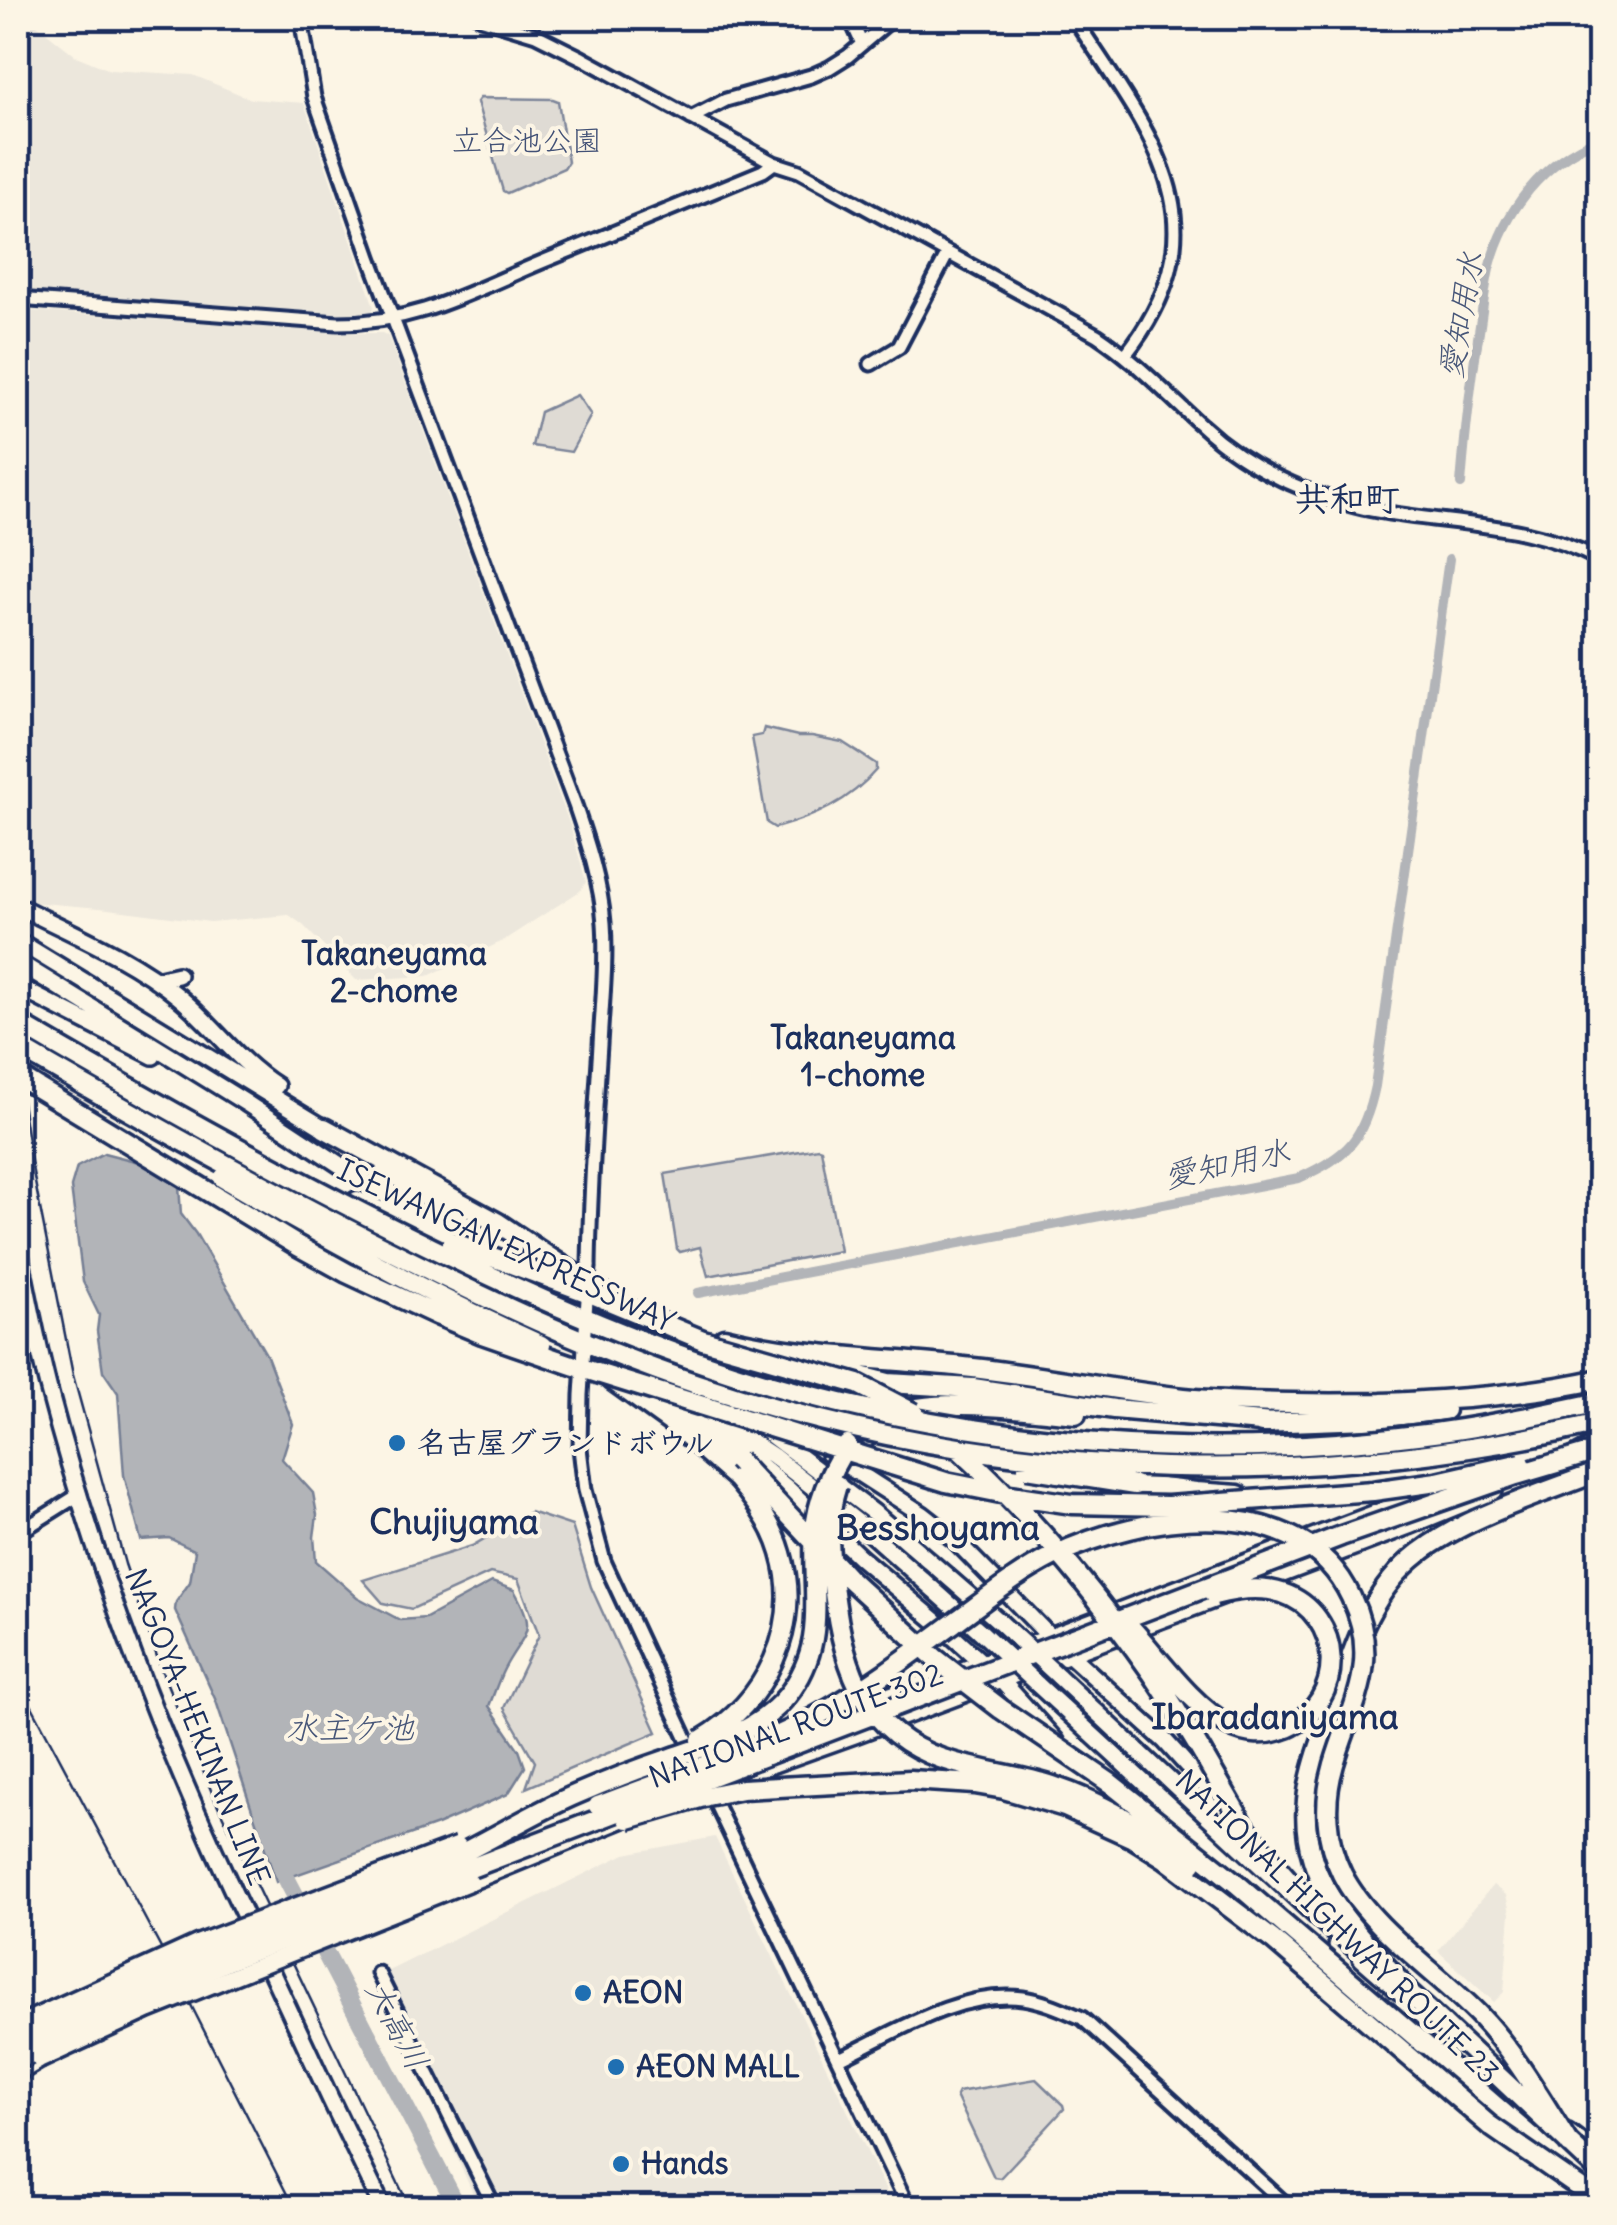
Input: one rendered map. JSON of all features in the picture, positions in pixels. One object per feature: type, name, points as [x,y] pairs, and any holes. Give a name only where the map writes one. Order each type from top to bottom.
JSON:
[{"type":"highway","name":"ISEWANGAN EXPRESSWAY","points":[[18,1023],[252,1157],[482,1272],[657,1347],[833,1401],[900,1416],[1027,1435],[1180,1447],[1332,1444],[1416,1436],[1600,1402]]},
{"type":"highway","points":[[18,1050],[234,1184],[326,1236],[495,1324],[592,1366],[679,1415],[716,1441],[847,1577],[968,1686],[1110,1783],[1237,1884],[1518,2125],[1600,2188]]},
{"type":"highway","name":"ISEWANGAN EXPRESSWAY","points":[[18,1050],[261,1185],[489,1300],[682,1379],[827,1422],[1000,1454],[1087,1463],[1234,1468],[1436,1454],[1600,1422]]},
{"type":"highway","points":[[63,1050],[380,1212],[732,1350],[858,1384],[898,1403],[938,1430],[994,1483],[1110,1605],[1120,1616],[1130,1627],[1151,1650],[1174,1676],[1192,1698],[1232,1727],[1268,1733],[1302,1720],[1325,1693],[1332,1668],[1327,1633],[1314,1613],[1295,1598],[1272,1590],[1222,1593],[1141,1620],[1124,1624],[1090,1633]]},
{"type":"highway","points":[[18,1076],[348,1273],[482,1334],[649,1390],[978,1489],[1105,1506],[1168,1506],[1437,1482],[1600,1447]]},
{"type":"highway","points":[[324,1128],[498,1223],[639,1317],[710,1349],[746,1351],[888,1383],[973,1388],[1114,1409],[1272,1423]]},
{"type":"highway","points":[[642,1315],[711,1336],[801,1353],[976,1368],[1186,1398],[1287,1403],[1395,1402],[1570,1386]]},
{"type":"highway","points":[[592,1366],[722,1464],[760,1509],[782,1555],[786,1609],[780,1644],[766,1676],[735,1716],[665,1760]]},
{"type":"highway","points":[[426,1877],[556,1803],[720,1741],[753,1726],[776,1707],[796,1684],[809,1656],[816,1626],[815,1541],[826,1485],[860,1432],[886,1418],[919,1408],[957,1406],[1190,1422],[1272,1423],[1398,1416],[1497,1401],[1600,1378]]},
{"type":"highway","points":[[827,1422],[893,1444],[1116,1482],[1224,1494],[1334,1494]]},
{"type":"highway","points":[[852,1446],[834,1492],[831,1558],[842,1643],[854,1682],[872,1712],[906,1742],[936,1757],[1052,1786],[1131,1821],[1341,1973]]},
{"type":"highway","points":[[18,2043],[159,1975],[1090,1633],[1394,1517],[1600,1447]]},
{"type":"highway","points":[[1406,1990],[1329,1894],[1314,1864],[1307,1832],[1312,1770],[1353,1653],[1368,1615],[1385,1588],[1437,1540],[1600,1471]]},
{"type":"highway","points":[[18,2060],[167,1986],[778,1736],[869,1684],[993,1594],[1054,1556],[1100,1538],[1162,1524],[1223,1520],[1259,1524],[1293,1537],[1321,1557],[1342,1582],[1356,1610],[1364,1654],[1361,1686],[1334,1763],[1328,1794],[1330,1840],[1340,1871],[1359,1901],[1492,2030],[1600,2172]]},
{"type":"highway","points":[[1055,1547],[1153,1675],[1243,1824],[1290,1883],[1342,1937],[1574,2142]]},
{"type":"highway","points":[[426,1877],[742,1789],[945,1781],[990,1786],[1036,1798],[1098,1820],[1166,1859],[1273,1940],[1489,2126],[1599,2203]]},
{"type":"main road","points":[[18,906],[156,980],[179,997],[245,1064],[294,1098],[324,1128]]},
{"type":"main road","name":"NATIONAL HIGHWAY ROUTE 23","points":[[18,941],[324,1128],[705,1386],[873,1512],[1058,1676],[1310,1924],[1487,2108],[1599,2203]]},
{"type":"main road","name":"NATIONAL HIGHWAY ROUTE 23","points":[[20,963],[246,1102],[773,1456],[874,1536],[1310,1924],[1574,2142],[1600,2154]]},
{"type":"main road","points":[[156,980],[178,975]]},
{"type":"main road","points":[[18,986],[246,1102]]},
{"type":"main road","name":"NAGOYA-HEKINAN LINE","points":[[18,1246],[50,1394],[132,1654],[190,1799],[384,2208]]},
{"type":"main road","points":[[652,1374],[787,1488],[982,1663],[1057,1742],[1132,1810],[1310,1924]]},
{"type":"main road","points":[[705,1386],[819,1447],[954,1539],[1049,1636],[1192,1768],[1310,1924]]},
{"type":"main road","name":"NATIONAL ROUTE 302","points":[[22,2023],[198,1944],[458,1845],[982,1663],[1552,1447],[1600,1422]]},
{"type":"main road","name":"NATIONAL ROUTE 302","points":[[18,2074],[149,2010],[708,1787],[1409,1526],[1600,1447]]},
{"type":"street","points":[[302,18],[314,97],[588,841],[598,885],[604,924],[604,972],[580,1448],[597,1540],[708,1787],[909,2208]]},
{"type":"street","points":[[480,18],[551,43],[774,163],[799,170],[1044,305],[1126,354],[1204,428],[1270,474],[1372,510],[1530,532],[1600,560]]},
{"type":"street","points":[[850,18],[862,44]]},
{"type":"street","points":[[691,118],[743,94],[820,72],[848,56],[893,18]]},
{"type":"street","points":[[1074,18],[1149,134],[1162,160],[1175,213],[1176,240],[1165,286],[1126,354]]},
{"type":"street","points":[[18,299],[338,323],[393,319],[419,314],[774,163]]},
{"type":"street","points":[[871,364],[900,346],[948,253]]},
{"type":"street","points":[[18,1533],[80,1494]]},
{"type":"street","points":[[378,1973],[495,2208]]},
{"type":"street","points":[[838,2059],[970,2000],[1010,1997],[1052,2005],[1082,2018],[1290,2208]]},
{"type":"shaded area","points":[[18,18],[28,18],[76,56],[110,70],[193,75],[251,99],[304,103],[374,307],[371,313],[324,315],[18,290]]},
{"type":"shaded area","points":[[18,310],[388,336],[570,825],[586,882],[580,891],[501,942],[428,976],[356,980],[289,915],[210,922],[30,902],[18,896]]},
{"type":"shaded area","points":[[715,1837],[894,2207],[479,2207],[376,1977],[625,1854]]},
{"type":"shaded area","points":[[1493,1885],[1506,1895],[1510,1913],[1504,1992],[1494,2002],[1438,1951]]},
{"type":"green space","name":"立合池公園","points":[[480,98],[558,101],[568,162],[564,168],[507,193],[503,191],[477,102]]},
{"type":"green space","points":[[577,395],[591,415],[571,452],[532,446],[540,412]]},
{"type":"green space","points":[[764,728],[842,742],[876,764],[876,770],[830,807],[775,828],[767,823],[752,737],[762,735]]},
{"type":"green space","points":[[818,1148],[840,1251],[708,1276],[700,1247],[680,1252],[677,1249],[665,1174]]},
{"type":"green space","points":[[530,1512],[572,1526],[591,1587],[657,1732],[526,1788],[535,1762],[504,1708],[539,1635],[518,1579],[490,1573],[412,1609],[383,1603],[363,1580],[472,1546]]},
{"type":"green space","points":[[1036,2079],[1064,2109],[1000,2178],[994,2177],[956,2096],[958,2092]]},
{"type":"water","name":"水主ケ池","points":[[104,1153],[154,1166],[179,1186],[181,1214],[267,1356],[293,1424],[282,1459],[313,1493],[317,1515],[316,1561],[357,1597],[400,1620],[426,1618],[492,1582],[514,1590],[526,1616],[526,1632],[504,1669],[489,1706],[519,1750],[525,1767],[508,1794],[437,1825],[276,1882],[216,1701],[175,1610],[190,1582],[195,1551],[169,1538],[141,1540],[124,1475],[118,1393],[103,1371],[97,1331],[99,1315],[83,1282],[71,1187],[77,1167]]},
{"type":"waterway","name":"愛知用水","points":[[1461,484],[1475,356],[1487,277],[1496,247],[1516,208],[1544,174],[1600,138]]},
{"type":"waterway","name":"愛知用水","points":[[698,1293],[1299,1178],[1342,1153],[1359,1133],[1375,1086],[1449,559]]},
{"type":"waterway","name":"大高川","points":[[282,1870],[458,2208]]},
{"type":"railway","points":[[18,1076],[73,1375],[125,1564],[163,1674],[213,1795],[410,2208]]},
{"type":"railway","points":[[18,1680],[294,2208]]},
{"type":"place","name":"名古屋グランドボウル","points":[[397,1443]]},
{"type":"place","name":"AEON","points":[[583,1993]]},
{"type":"place","name":"AEON MALL","points":[[616,2067]]},
{"type":"place","name":"Hands","points":[[621,2164]]},
{"type":"district","name":"共和町","points":[[1347,499]]},
{"type":"district","name":"Takaneyama 2-chome","points":[[394,972]]},
{"type":"district","name":"Takaneyama 1-chome","points":[[863,1056]]},
{"type":"district","name":"Chujiyama","points":[[454,1522]]},
{"type":"district","name":"Besshoyama","points":[[938,1528]]},
{"type":"district","name":"Ibaradaniyama","points":[[1275,1717]]}]
